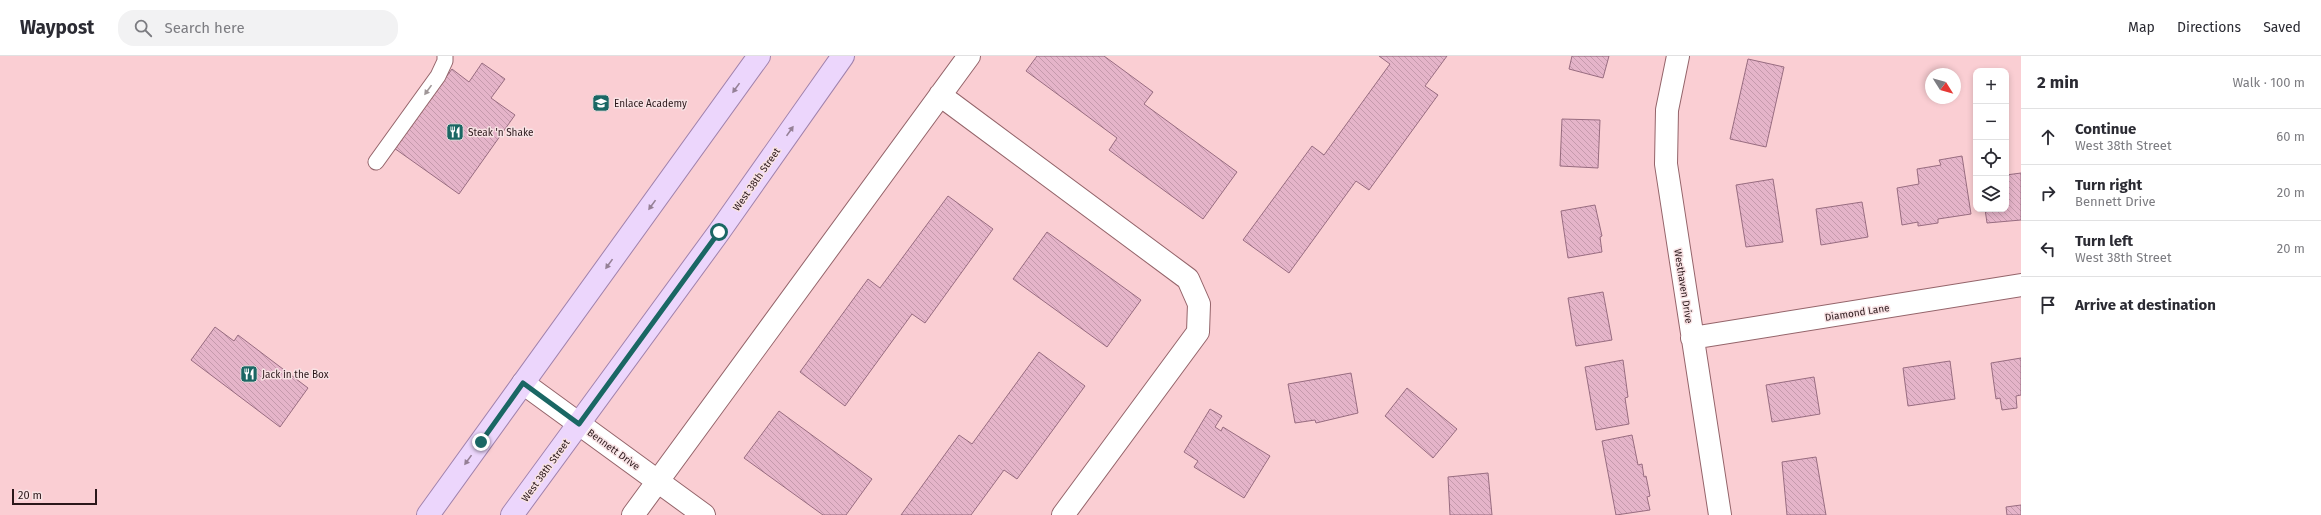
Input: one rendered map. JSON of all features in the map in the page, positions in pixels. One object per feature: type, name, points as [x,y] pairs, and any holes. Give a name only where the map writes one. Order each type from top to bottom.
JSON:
[{"type":"main road","points":[[428,515],[759,56]]},
{"type":"main road","name":"West 38th Street","points":[[512,515],[719,232],[843,56]]},
{"type":"street","points":[[633,515],[969,56]]},
{"type":"street","name":"Westhaven Drive","points":[[1678,56],[1667,110],[1666,164],[1720,515]]},
{"type":"street","points":[[940,95],[1188,280],[1199,304],[1198,332],[1063,515]]},
{"type":"street","name":"Diamond Lane","points":[[1692,338],[2021,285]]},
{"type":"street","name":"Bennett Drive","points":[[523,383],[704,515]]},
{"type":"lane","points":[[376,162],[438,76],[445,61],[444,56]]},
{"type":"building","points":[[1037,56],[1104,56],[1153,92],[1144,104],[1237,172],[1203,219],[1109,150],[1117,138],[1026,71]]},
{"type":"building","points":[[1379,56],[1447,56],[1425,86],[1438,95],[1369,190],[1356,181],[1289,273],[1243,240],[1312,146],[1324,155],[1390,64]]},
{"type":"building","points":[[1572,56],[1609,56],[1603,78],[1569,69]]},
{"type":"building","points":[[1748,59],[1784,67],[1766,147],[1730,139]]},
{"type":"building","name":"Steak 'n Shake","points":[[482,63],[505,79],[491,98],[515,115],[459,194],[394,148],[452,69],[469,82]]},
{"type":"building","points":[[1562,119],[1600,120],[1598,168],[1560,166]]},
{"type":"building","points":[[1962,156],[1971,214],[1938,219],[1938,223],[1918,226],[1918,222],[1902,225],[1897,188],[1919,184],[1917,169],[1941,165],[1939,160]]},
{"type":"building","points":[[2021,173],[2021,220],[1987,223],[1985,212],[2009,212],[2009,175]]},
{"type":"building","points":[[1773,179],[1783,242],[1746,247],[1736,185]]},
{"type":"building","points":[[948,196],[993,229],[925,323],[912,314],[845,406],[800,372],[868,279],[880,288]]},
{"type":"building","points":[[1862,202],[1868,237],[1821,245],[1816,209]]},
{"type":"building","points":[[1595,205],[1602,236],[1600,237],[1602,252],[1568,258],[1561,211]]},
{"type":"building","points":[[1047,232],[1141,300],[1107,347],[1013,279]]},
{"type":"building","points":[[1603,292],[1612,340],[1576,346],[1568,298]]},
{"type":"building","name":"Jack in the Box","points":[[215,327],[234,341],[238,335],[308,388],[280,427],[191,360]]},
{"type":"building","points":[[1039,352],[1085,386],[1017,479],[1004,470],[971,515],[901,515],[959,435],[972,444]]},
{"type":"building","points":[[2021,358],[2021,395],[2016,396],[2017,408],[2002,410],[2000,398],[1996,399],[1991,363]]},
{"type":"building","points":[[1623,360],[1628,397],[1625,398],[1629,424],[1596,430],[1585,367]]},
{"type":"building","points":[[1950,361],[1955,399],[1908,406],[1903,368]]},
{"type":"building","points":[[1351,373],[1358,413],[1316,423],[1315,420],[1295,423],[1288,384]]},
{"type":"building","points":[[1814,377],[1820,414],[1772,422],[1766,385]]},
{"type":"building","points":[[1407,388],[1457,429],[1433,458],[1385,416]]},
{"type":"building","points":[[1210,409],[1222,416],[1215,427],[1221,431],[1223,427],[1270,456],[1244,498],[1194,467],[1198,461],[1184,452]]},
{"type":"building","points":[[779,411],[872,479],[846,515],[823,515],[744,458]]},
{"type":"building","points":[[1632,435],[1638,465],[1642,464],[1644,477],[1646,476],[1650,496],[1647,497],[1650,510],[1616,515],[1602,441]]},
{"type":"building","points":[[1816,457],[1826,515],[1787,515],[1782,462]]},
{"type":"building","points":[[1488,473],[1492,515],[1450,515],[1448,477]]},
{"type":"building","points":[[2021,505],[2021,515],[2007,515],[2006,507]]},
{"type":"place","name":"Enlace Academy","points":[[601,103]]},
{"type":"place","name":"Steak 'n Shake","points":[[455,132]]},
{"type":"place","name":"Jack in the Box","points":[[249,374]]},
{"type":"route","points":[[481,442],[523,383],[579,424],[719,232]]}]
